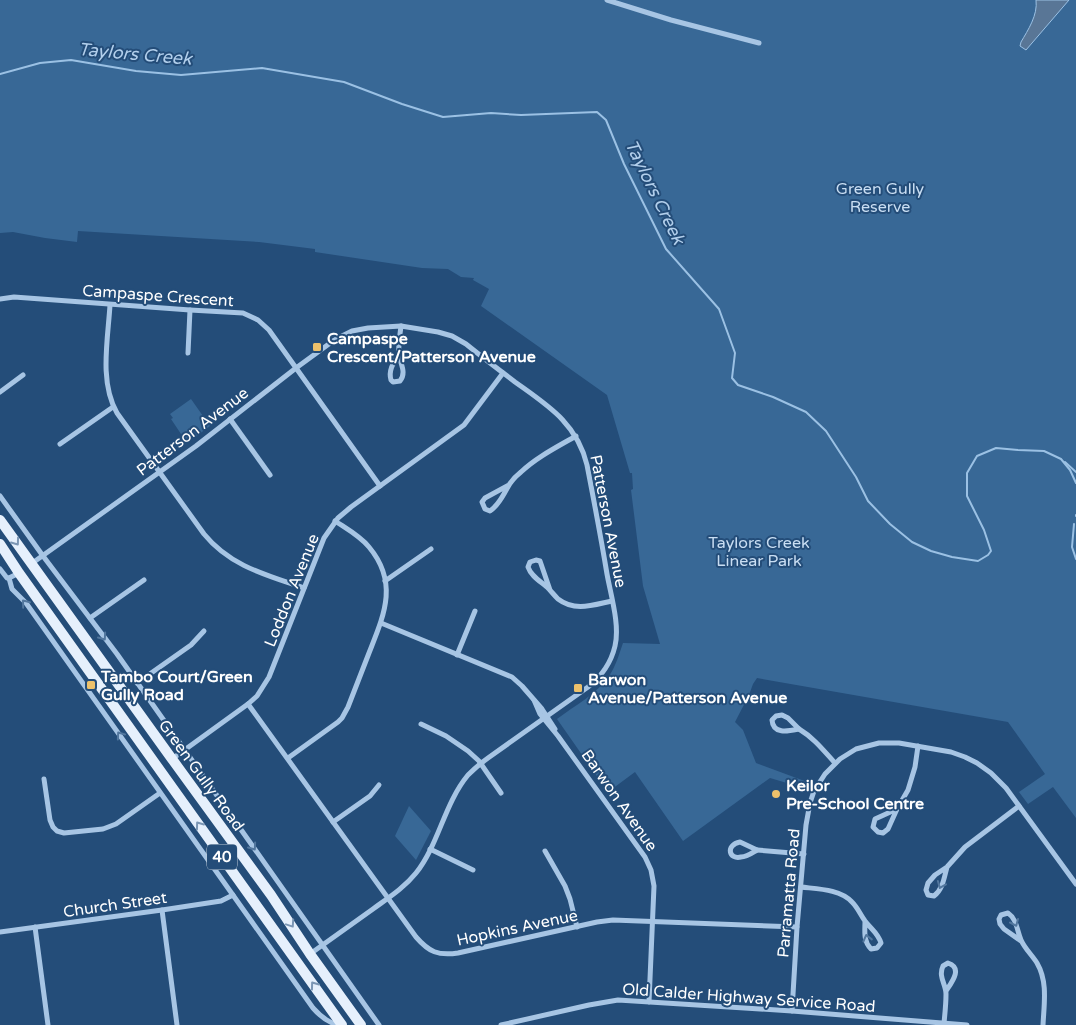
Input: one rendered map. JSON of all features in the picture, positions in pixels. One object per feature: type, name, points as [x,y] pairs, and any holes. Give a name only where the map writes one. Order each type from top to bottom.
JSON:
[{"type":"main road","name":"Green Gully Road","points":[[0,520],[271,895],[310,954],[361,1025]]},
{"type":"main road","name":"Green Gully Road","points":[[0,544],[18,574],[159,768],[341,1025]]},
{"type":"main road","points":[[18,574],[31,564]]},
{"type":"main road","points":[[159,768],[172,759]]},
{"type":"street","points":[[607,0],[671,20],[758,43]]},
{"type":"street","name":"Campaspe Crescent","points":[[0,299],[14,297],[243,313],[254,317],[264,324],[380,486]]},
{"type":"street","points":[[110,304],[106,373],[113,407],[204,534],[217,548],[238,563],[257,572],[304,588]]},
{"type":"street","points":[[188,353],[190,310]]},
{"type":"street","name":"Patterson Avenue","points":[[31,564],[196,446],[333,341],[352,331],[378,326],[401,326],[430,330],[452,336],[466,344],[556,412],[576,436],[587,464],[612,601],[616,636],[615,645],[608,664],[595,682],[473,770],[462,784],[417,872],[388,898],[310,954]]},
{"type":"street","points":[[399,354],[392,364],[389,374],[393,382],[400,381],[403,376],[399,354],[401,326]]},
{"type":"street","name":"Loddon Avenue","points":[[172,759],[257,696],[270,677],[324,538],[335,521],[343,513],[464,425],[503,373]]},
{"type":"street","points":[[0,392],[23,375]]},
{"type":"street","points":[[60,444],[113,407]]},
{"type":"street","points":[[230,419],[270,475]]},
{"type":"street","points":[[509,485],[483,500],[482,505],[485,509],[490,511],[495,508],[509,485],[538,458],[576,436]]},
{"type":"street","points":[[0,496],[137,683],[379,1025]]},
{"type":"street","points":[[288,758],[342,718],[381,623],[386,606],[385,581],[377,559],[368,546],[335,521]]},
{"type":"street","points":[[385,581],[431,549]]},
{"type":"street","points":[[550,590],[540,562],[536,560],[530,562],[528,567],[531,574],[559,600],[572,606],[612,601]]},
{"type":"street","points":[[0,569],[9,578],[12,589],[26,603],[313,1008],[332,1023],[341,1025]]},
{"type":"street","points":[[9,578],[18,574]]},
{"type":"street","points":[[90,618],[144,580]]},
{"type":"street","points":[[457,655],[475,611]]},
{"type":"street","name":"Barwon Avenue","points":[[381,623],[512,677],[534,700],[650,865],[654,886],[649,1002]]},
{"type":"street","points":[[137,683],[191,645],[204,631]]},
{"type":"street","name":"Hopkins Avenue","points":[[248,704],[421,943],[430,950],[442,954],[458,953],[613,920],[797,927]]},
{"type":"street","points":[[800,729],[779,730],[772,720],[776,716],[782,715],[788,718],[815,742],[835,763]]},
{"type":"street","points":[[421,724],[439,731],[474,757],[501,793]]},
{"type":"street","name":"Parramatta Road","points":[[792,1011],[797,927],[808,812],[812,796],[820,779],[835,763],[856,749],[888,742],[951,752],[965,757],[990,773],[1006,788],[1076,884]]},
{"type":"street","points":[[897,809],[875,819],[873,827],[878,832],[883,833],[888,829],[912,781],[918,746]]},
{"type":"street","points":[[148,775],[159,768]]},
{"type":"street","points":[[44,779],[50,820],[57,831],[64,833],[103,829],[116,824],[160,793]]},
{"type":"street","points":[[333,822],[370,796],[379,784]]},
{"type":"street","points":[[947,866],[944,882],[939,892],[934,896],[928,895],[926,890],[928,883],[935,875],[947,866],[964,847],[1019,806]]},
{"type":"street","points":[[757,850],[738,858],[731,855],[729,850],[730,846],[734,843],[740,842],[757,850],[804,854]]},
{"type":"street","points":[[430,849],[473,870]]},
{"type":"street","points":[[545,851],[565,886],[577,927]]},
{"type":"street","points":[[801,887],[833,892],[845,896],[861,912],[865,921],[879,937],[881,942],[877,948],[871,949],[867,945],[865,921]]},
{"type":"street","name":"Church Street","points":[[0,932],[221,901],[233,896]]},
{"type":"street","points":[[162,910],[177,1025]]},
{"type":"street","points":[[1021,941],[1000,924],[999,918],[1003,913],[1010,914],[1014,919],[1021,941],[1037,963],[1043,977],[1043,1025]]},
{"type":"street","points":[[35,927],[48,1025]]},
{"type":"street","points":[[944,1023],[946,991],[941,972],[943,966],[948,963],[955,968],[956,972],[946,991]]},
{"type":"street","name":"Old Calder Highway Service Road","points":[[501,1025],[611,1001],[792,1011],[967,1025]]},
{"type":"green space","points":[[0,0],[1076,0],[1076,818],[1053,787],[1028,804],[1019,792],[1045,774],[1008,722],[757,678],[735,722],[743,730],[756,763],[810,783],[807,789],[770,778],[683,841],[635,772],[608,792],[557,719],[592,694],[604,682],[614,668],[623,643],[660,644],[643,586],[631,490],[633,489],[632,473],[630,473],[607,395],[481,306],[489,289],[473,280],[474,278],[461,277],[448,269],[422,268],[315,252],[315,249],[259,242],[78,231],[77,242],[13,232],[0,233]]},
{"type":"green space","points":[[191,399],[210,426],[187,443],[171,419],[173,418],[170,414]]},
{"type":"green space","points":[[409,806],[431,831],[416,860],[395,836]]},
{"type":"shaded area","points":[[1036,0],[1069,0],[1026,50],[1020,46],[1034,17]]},
{"type":"waterway","name":"Taylors Creek","points":[[0,74],[40,63],[71,60],[136,71],[181,75],[262,68],[344,82],[443,117],[491,113],[521,115],[597,112],[606,120],[624,164],[666,249],[719,309],[735,353],[732,378],[738,385],[773,397],[806,412],[826,431],[856,477],[868,501],[890,524],[912,542],[931,551],[952,557],[978,561],[988,555],[991,551],[984,530],[967,496],[967,473],[977,456],[996,448],[1044,451],[1061,459],[1070,470],[1076,483]]},
{"type":"waterway","name":"Taylors Creek","points":[[1065,462],[1076,472]]},
{"type":"waterway","name":"Taylors Creek","points":[[1074,524],[1072,547],[1076,559]]},
{"type":"place","name":"Campaspe Crescent/Patterson Avenue","points":[[317,347]]},
{"type":"place","name":"Tambo Court/Green Gully Road","points":[[91,685]]},
{"type":"place","name":"Barwon Avenue/Patterson Avenue","points":[[578,688]]},
{"type":"place","name":"Keilor Pre-School Centre","points":[[776,794]]},
{"type":"park label","name":"Green Gully Reserve","points":[[880,197]]},
{"type":"park label","name":"Taylors Creek Linear Park","points":[[759,551]]}]
